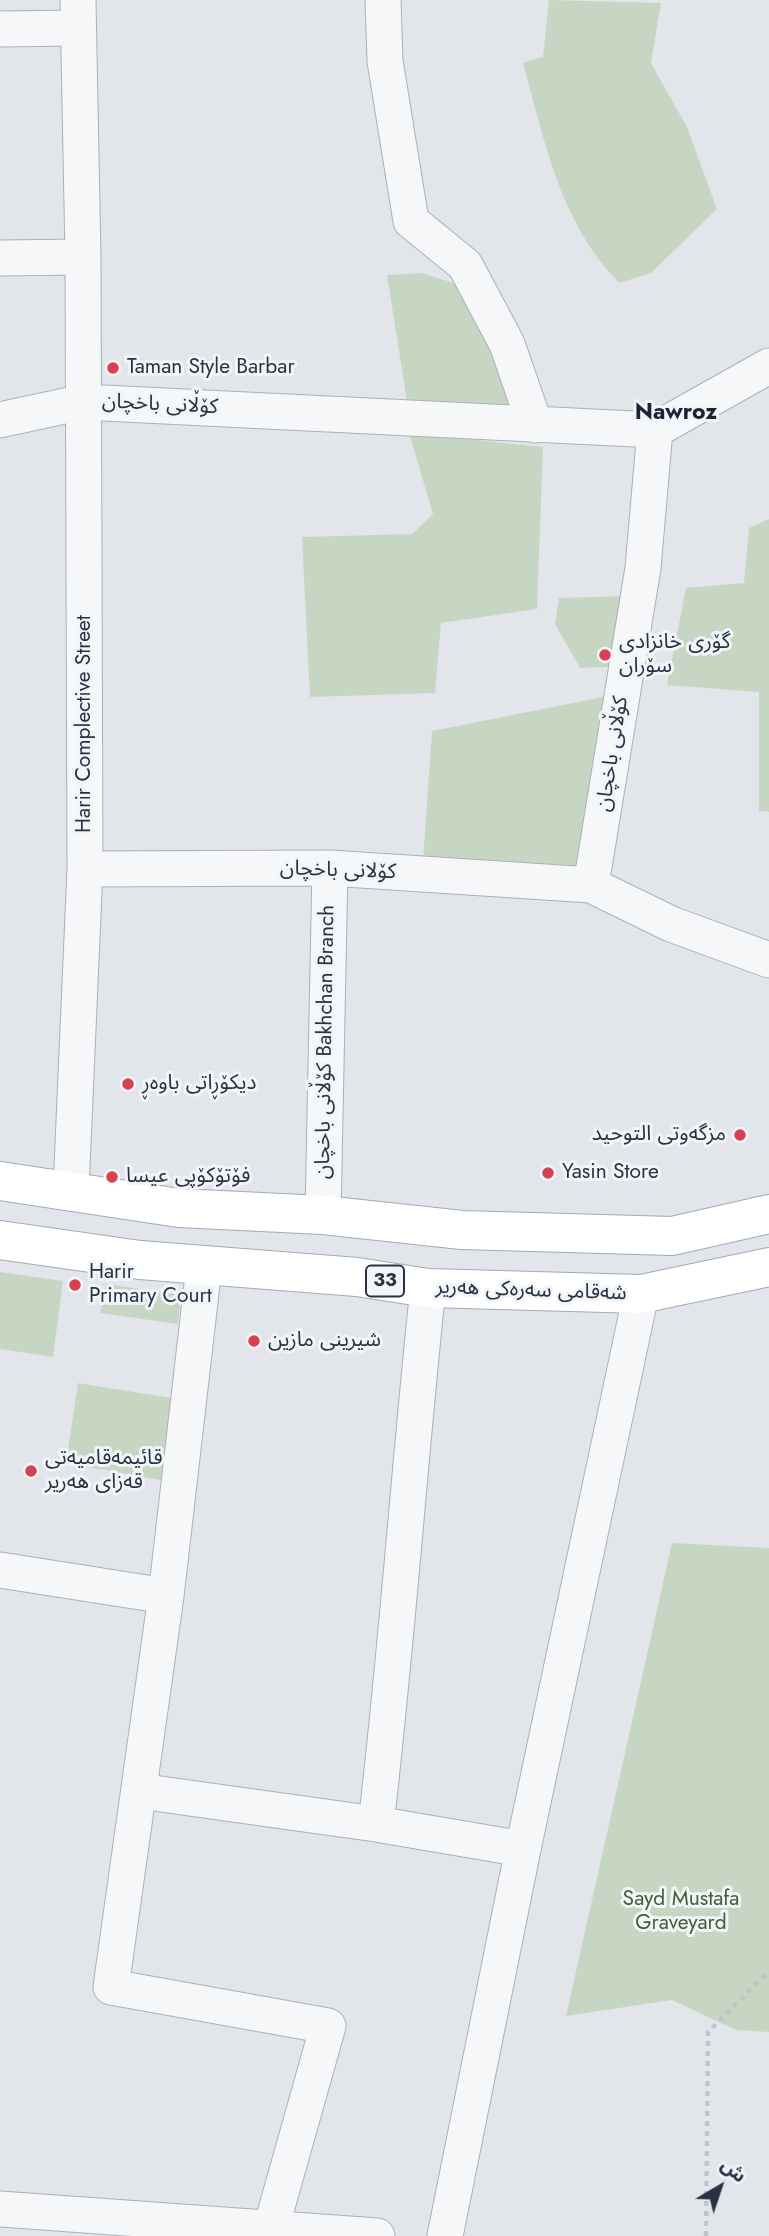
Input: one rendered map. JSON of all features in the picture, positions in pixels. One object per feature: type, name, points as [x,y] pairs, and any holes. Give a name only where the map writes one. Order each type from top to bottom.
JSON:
[{"type":"main road","points":[[0,1181],[179,1208],[323,1215],[462,1230],[672,1236],[769,1214]]},
{"type":"main road","name":"شەقامی سەرەکی هەریر","points":[[0,1240],[204,1267],[357,1277],[428,1288],[641,1294],[769,1267]]},
{"type":"street","points":[[383,0],[385,61],[411,221],[465,265],[507,344],[535,425]]},
{"type":"street","points":[[0,29],[78,14]]},
{"type":"street","name":"Harir Complective Street","points":[[71,1190],[85,869],[83,257],[78,14]]},
{"type":"street","points":[[0,258],[83,257]]},
{"type":"street","points":[[655,430],[769,366]]},
{"type":"street","name":"کۆڵانی باخچان","points":[[0,420],[83,401],[655,430],[643,568],[591,885]]},
{"type":"street","name":"کۆلانی باخچان","points":[[85,869],[330,869],[591,885]]},
{"type":"street","name":"کۆڵانی باخچان Bakhchan Branch","points":[[323,1215],[330,869]]},
{"type":"street","points":[[591,885],[671,925],[769,960]]},
{"type":"street","points":[[204,1267],[166,1596],[111,1987],[328,2026],[271,2228]]},
{"type":"street","points":[[376,1824],[397,1642],[402,1540],[428,1288]]},
{"type":"street","points":[[445,2236],[523,1849],[641,1294]]},
{"type":"street","points":[[0,1570],[166,1596]]},
{"type":"street","points":[[139,1791],[376,1824],[523,1849]]},
{"type":"street","points":[[0,2209],[377,2236]]},
{"type":"path","points":[[706,2236],[708,2032],[769,1971]]},
{"type":"green space","points":[[549,0],[661,3],[651,63],[687,127],[717,209],[651,273],[619,283],[582,234],[568,208],[547,152],[523,63],[543,57]]},
{"type":"green space","points":[[422,273],[457,284],[478,318],[519,414],[407,401],[387,275]]},
{"type":"green space","points":[[409,433],[543,447],[537,609],[441,623],[435,693],[310,697],[302,537],[412,534],[433,514]]},
{"type":"green space","points":[[769,519],[769,812],[759,811],[759,692],[667,685],[686,588],[744,583],[749,528]]},
{"type":"green space","points":[[625,596],[608,667],[580,668],[555,624],[559,598]]},
{"type":"green space","points":[[623,693],[601,866],[423,860],[432,731]]},
{"type":"green space","points":[[0,1272],[63,1281],[53,1357],[0,1349]]},
{"type":"green space","points":[[106,1284],[181,1295],[178,1324],[100,1313]]},
{"type":"green space","points":[[78,1383],[171,1398],[161,1480],[66,1463]]},
{"type":"green space","name":"Sayd Mustafa Graveyard","points":[[672,1543],[769,1548],[769,2032],[736,2030],[672,2000],[566,2016]]},
{"type":"place","name":"Taman Style Barbar","points":[[113,368]]},
{"type":"place","name":"گۆری خانزادی سۆران","points":[[605,655]]},
{"type":"place","name":"دیکۆڕاتی باوەڕ","points":[[128,1084]]},
{"type":"place","name":"مزگەوتی التوحید","points":[[740,1135]]},
{"type":"place","name":"Yasin Store","points":[[548,1173]]},
{"type":"place","name":"فۆتۆکۆپی عیسا","points":[[112,1177]]},
{"type":"place","name":"Harir Primary Court","points":[[75,1285]]},
{"type":"place","name":"شیرینی مازین","points":[[254,1341]]},
{"type":"place","name":"قائیمەقامیەتی قەزای هەریر","points":[[31,1471]]},
{"type":"district","name":"Nawroz","points":[[676,413]]}]
